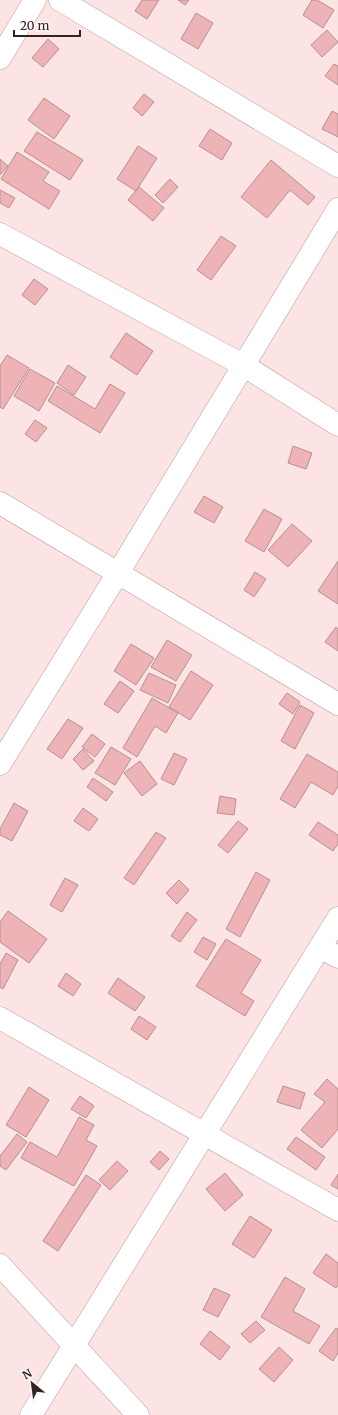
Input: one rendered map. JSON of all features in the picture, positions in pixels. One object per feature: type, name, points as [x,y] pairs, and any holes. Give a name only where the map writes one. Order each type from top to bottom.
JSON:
[{"type":"street","points":[[0,58],[35,0]]},
{"type":"street","points":[[60,0],[338,166]]},
{"type":"street","points":[[0,764],[118,573],[338,209]]},
{"type":"street","points":[[0,234],[243,365],[338,426]]},
{"type":"street","points":[[0,503],[338,704]]},
{"type":"street","points":[[31,1415],[204,1134],[329,952],[338,918]]},
{"type":"street","points":[[0,1018],[338,1210]]},
{"type":"street","points":[[0,1265],[138,1415]]},
{"type":"building","points":[[142,0],[159,0],[147,19],[135,11]]},
{"type":"building","points":[[178,0],[189,0],[185,5]]},
{"type":"building","points":[[312,0],[317,0],[334,10],[323,28],[303,15]]},
{"type":"building","points":[[196,13],[213,23],[198,49],[181,39]]},
{"type":"building","points":[[327,30],[338,42],[322,57],[311,45]]},
{"type":"building","points":[[48,39],[59,49],[43,67],[32,58]]},
{"type":"building","points":[[334,64],[338,66],[338,85],[325,76]]},
{"type":"building","points":[[144,94],[154,102],[142,116],[133,108]]},
{"type":"building","points":[[44,98],[70,116],[54,139],[28,120]]},
{"type":"building","points":[[332,111],[338,114],[338,137],[322,129]]},
{"type":"building","points":[[210,129],[232,143],[222,160],[199,146]]},
{"type":"building","points":[[37,132],[83,160],[70,180],[24,151]]},
{"type":"building","points":[[138,146],[157,158],[136,191],[117,179]]},
{"type":"building","points":[[17,152],[49,172],[43,181],[60,191],[49,209],[1,179]]},
{"type":"building","points":[[0,159],[8,166],[0,175]]},
{"type":"building","points":[[271,160],[315,197],[308,205],[290,190],[267,218],[241,197]]},
{"type":"building","points":[[170,179],[178,187],[163,203],[155,195]]},
{"type":"building","points":[[139,187],[164,208],[153,221],[128,200]]},
{"type":"building","points":[[0,190],[15,198],[9,208],[0,203]]},
{"type":"building","points":[[221,236],[236,246],[211,280],[197,270]]},
{"type":"building","points":[[34,279],[48,289],[35,305],[22,295]]},
{"type":"building","points":[[126,333],[153,351],[137,375],[110,357]]},
{"type":"building","points":[[7,355],[29,368],[3,409],[0,407],[0,366]]},
{"type":"building","points":[[68,365],[86,377],[74,395],[57,383]]},
{"type":"building","points":[[30,369],[55,383],[39,411],[14,396]]},
{"type":"building","points":[[110,384],[125,393],[100,433],[48,401],[57,386],[95,409]]},
{"type":"building","points":[[35,420],[47,428],[36,442],[25,434]]},
{"type":"building","points":[[293,446],[312,453],[306,469],[288,463]]},
{"type":"building","points":[[204,496],[223,507],[214,523],[194,512]]},
{"type":"building","points":[[264,509],[282,519],[264,552],[245,541]]},
{"type":"building","points":[[292,524],[312,541],[288,567],[268,550]]},
{"type":"building","points":[[338,561],[338,604],[318,591]]},
{"type":"building","points":[[255,572],[266,579],[254,597],[244,590]]},
{"type":"building","points":[[336,627],[338,629],[338,651],[325,642]]},
{"type":"building","points":[[167,640],[192,655],[176,681],[151,667]]},
{"type":"building","points":[[131,644],[154,658],[136,685],[114,671]]},
{"type":"building","points":[[191,671],[213,685],[190,720],[169,707]]},
{"type":"building","points":[[149,673],[176,685],[168,703],[140,690]]},
{"type":"building","points":[[120,681],[134,691],[118,713],[104,704]]},
{"type":"building","points":[[287,693],[300,702],[293,714],[279,704]]},
{"type":"building","points":[[152,698],[178,713],[166,733],[155,726],[137,757],[123,748]]},
{"type":"building","points":[[300,705],[314,713],[295,749],[281,741]]},
{"type":"building","points":[[68,719],[83,728],[62,759],[47,749]]},
{"type":"building","points":[[92,734],[105,744],[95,757],[82,747]]},
{"type":"building","points":[[111,747],[131,759],[115,785],[95,773]]},
{"type":"building","points":[[83,749],[94,761],[83,770],[73,759]]},
{"type":"building","points":[[174,753],[187,759],[174,785],[161,779]]},
{"type":"building","points":[[307,754],[338,772],[338,786],[333,795],[311,782],[295,808],[280,799]]},
{"type":"building","points":[[140,761],[157,784],[142,796],[124,773]]},
{"type":"building","points":[[93,778],[113,792],[106,801],[87,787]]},
{"type":"building","points":[[220,796],[236,799],[234,815],[217,813]]},
{"type":"building","points":[[14,803],[28,811],[12,841],[0,835],[0,829]]},
{"type":"building","points":[[83,808],[98,819],[89,831],[74,821]]},
{"type":"building","points":[[238,821],[248,829],[228,853],[218,845]]},
{"type":"building","points":[[318,822],[338,835],[338,844],[333,851],[309,835]]},
{"type":"building","points":[[156,832],[166,838],[134,885],[124,878]]},
{"type":"building","points":[[256,872],[270,880],[240,937],[226,929]]},
{"type":"building","points":[[65,878],[78,885],[62,912],[50,905]]},
{"type":"building","points":[[179,880],[189,890],[177,904],[166,893]]},
{"type":"building","points":[[8,911],[47,939],[29,963],[0,942],[0,922]]},
{"type":"building","points":[[187,912],[197,920],[180,942],[171,936]]},
{"type":"building","points":[[203,937],[216,944],[207,960],[194,952]]},
{"type":"building","points":[[226,939],[261,960],[241,993],[254,1001],[245,1016],[196,986]]},
{"type":"building","points":[[6,953],[18,960],[3,989],[0,987],[0,964]]},
{"type":"building","points":[[66,973],[81,984],[73,996],[58,986]]},
{"type":"building","points":[[118,978],[145,997],[135,1011],[108,993]]},
{"type":"building","points":[[139,1016],[156,1027],[147,1040],[131,1029]]},
{"type":"building","points":[[327,1079],[338,1089],[338,1129],[322,1148],[301,1130],[325,1102],[314,1094]]},
{"type":"building","points":[[283,1086],[305,1093],[300,1109],[277,1102]]},
{"type":"building","points":[[29,1087],[49,1100],[26,1137],[6,1125]]},
{"type":"building","points":[[80,1096],[94,1106],[86,1118],[71,1109]]},
{"type":"building","points":[[79,1117],[94,1125],[86,1140],[97,1146],[74,1186],[21,1158],[30,1142],[57,1157]]},
{"type":"building","points":[[17,1134],[27,1142],[6,1170],[0,1166],[0,1156]]},
{"type":"building","points":[[296,1137],[325,1157],[316,1170],[287,1149]]},
{"type":"building","points":[[160,1151],[169,1159],[159,1170],[150,1162]]},
{"type":"building","points":[[117,1161],[128,1171],[110,1190],[99,1180]]},
{"type":"building","points":[[225,1173],[243,1195],[225,1211],[206,1189]]},
{"type":"building","points":[[338,1174],[338,1189],[331,1185]]},
{"type":"building","points":[[86,1175],[101,1185],[58,1251],[43,1241]]},
{"type":"building","points":[[250,1216],[272,1230],[254,1258],[232,1244]]},
{"type":"building","points":[[326,1254],[338,1263],[338,1285],[336,1288],[313,1273]]},
{"type":"building","points":[[285,1277],[305,1289],[293,1311],[320,1326],[309,1344],[261,1317]]},
{"type":"building","points":[[214,1288],[230,1295],[218,1317],[203,1310]]},
{"type":"building","points":[[256,1321],[265,1330],[250,1343],[241,1334]]},
{"type":"building","points":[[336,1328],[338,1329],[338,1353],[333,1361],[319,1351]]},
{"type":"building","points":[[210,1331],[230,1347],[220,1360],[200,1344]]},
{"type":"building","points":[[279,1347],[293,1360],[274,1382],[259,1369]]}]
